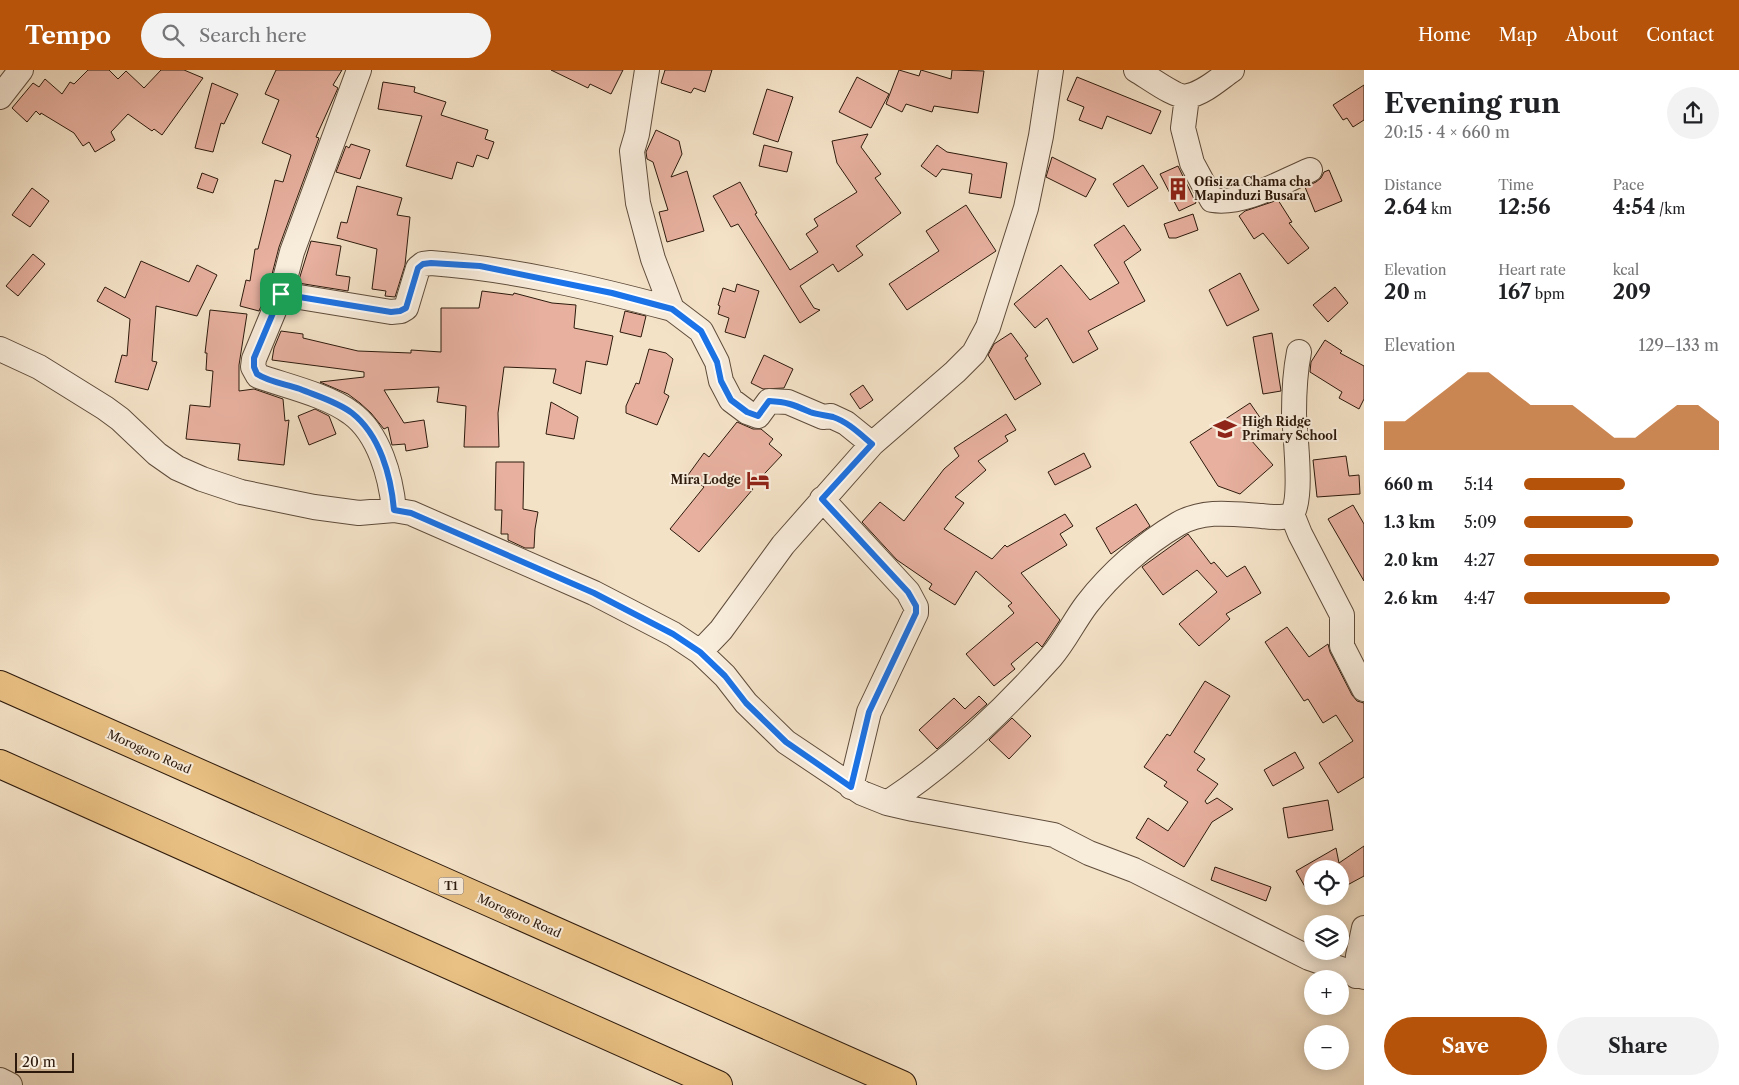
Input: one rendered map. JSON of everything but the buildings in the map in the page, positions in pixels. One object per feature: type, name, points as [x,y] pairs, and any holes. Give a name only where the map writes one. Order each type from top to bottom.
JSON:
[{"type":"highway","name":"Morogoro Road","points":[[0,685],[902,1085]]},
{"type":"highway","points":[[0,764],[718,1085]]},
{"type":"street","points":[[0,97],[21,70]]},
{"type":"street","points":[[360,70],[292,252],[281,294],[254,358],[255,372],[258,376],[298,388],[352,413],[362,423],[382,455],[392,486],[394,510]]},
{"type":"street","points":[[647,70],[637,134],[632,152],[633,172],[645,229],[672,309]]},
{"type":"street","points":[[700,652],[720,630],[783,545],[822,499],[872,444],[965,362],[980,343],[988,327],[1026,208],[1041,136],[1051,70]]},
{"type":"street","points":[[1136,70],[1178,95],[1187,97],[1199,92],[1232,70]]},
{"type":"street","points":[[1187,97],[1183,128],[1192,163],[1202,185],[1212,200],[1224,202],[1252,194],[1310,170]]},
{"type":"street","points":[[281,294],[391,312],[400,311],[406,308],[418,268],[423,264],[431,263],[480,266],[612,293],[672,309],[701,331],[717,362],[721,381],[731,400],[747,412],[758,416],[769,401],[788,402],[823,417],[831,416],[846,423],[872,444]]},
{"type":"street","points":[[0,349],[39,367],[105,408],[120,419],[157,454],[177,468],[202,479],[241,492],[314,507],[359,513],[394,510],[411,513],[594,593],[673,634],[700,652],[725,676],[746,703],[786,742],[851,787],[887,803],[1054,835],[1089,853],[1134,870],[1309,958],[1360,976],[1358,956],[1364,928]]},
{"type":"street","points":[[887,803],[909,789],[980,729],[1052,656],[1087,604],[1109,579],[1135,555],[1178,524],[1199,515],[1222,513],[1281,517],[1292,514],[1296,506],[1297,485],[1294,390],[1299,352]]},
{"type":"street","points":[[822,499],[908,592],[916,606],[916,613],[869,712],[851,787]]},
{"type":"street","points":[[1292,514],[1300,534],[1342,615],[1342,646],[1364,689]]},
{"type":"street","points":[[0,1080],[10,1085]]},
{"type":"place","name":"Ofisi za Chama cha Mapinduzi Busara","points":[[1178,189]]},
{"type":"place","name":"High Ridge Primary School","points":[[1225,429]]},
{"type":"place","name":"Mira Lodge","points":[[758,480]]},
{"type":"route","points":[[431,263],[480,266],[612,293],[672,309],[701,331],[717,362],[721,381],[731,400],[747,412],[758,416],[769,401],[788,402],[823,417],[831,416],[846,423],[872,444],[822,499],[908,592],[916,606],[916,613],[914,621],[890,666],[869,712],[851,787],[786,742],[746,703],[725,676],[700,652],[673,634],[594,593],[411,513],[394,510],[392,486],[382,455],[362,423],[352,413],[298,388],[258,376],[255,372],[254,358],[281,294],[391,312],[400,311],[406,308],[418,268],[423,264],[431,263]]}]
